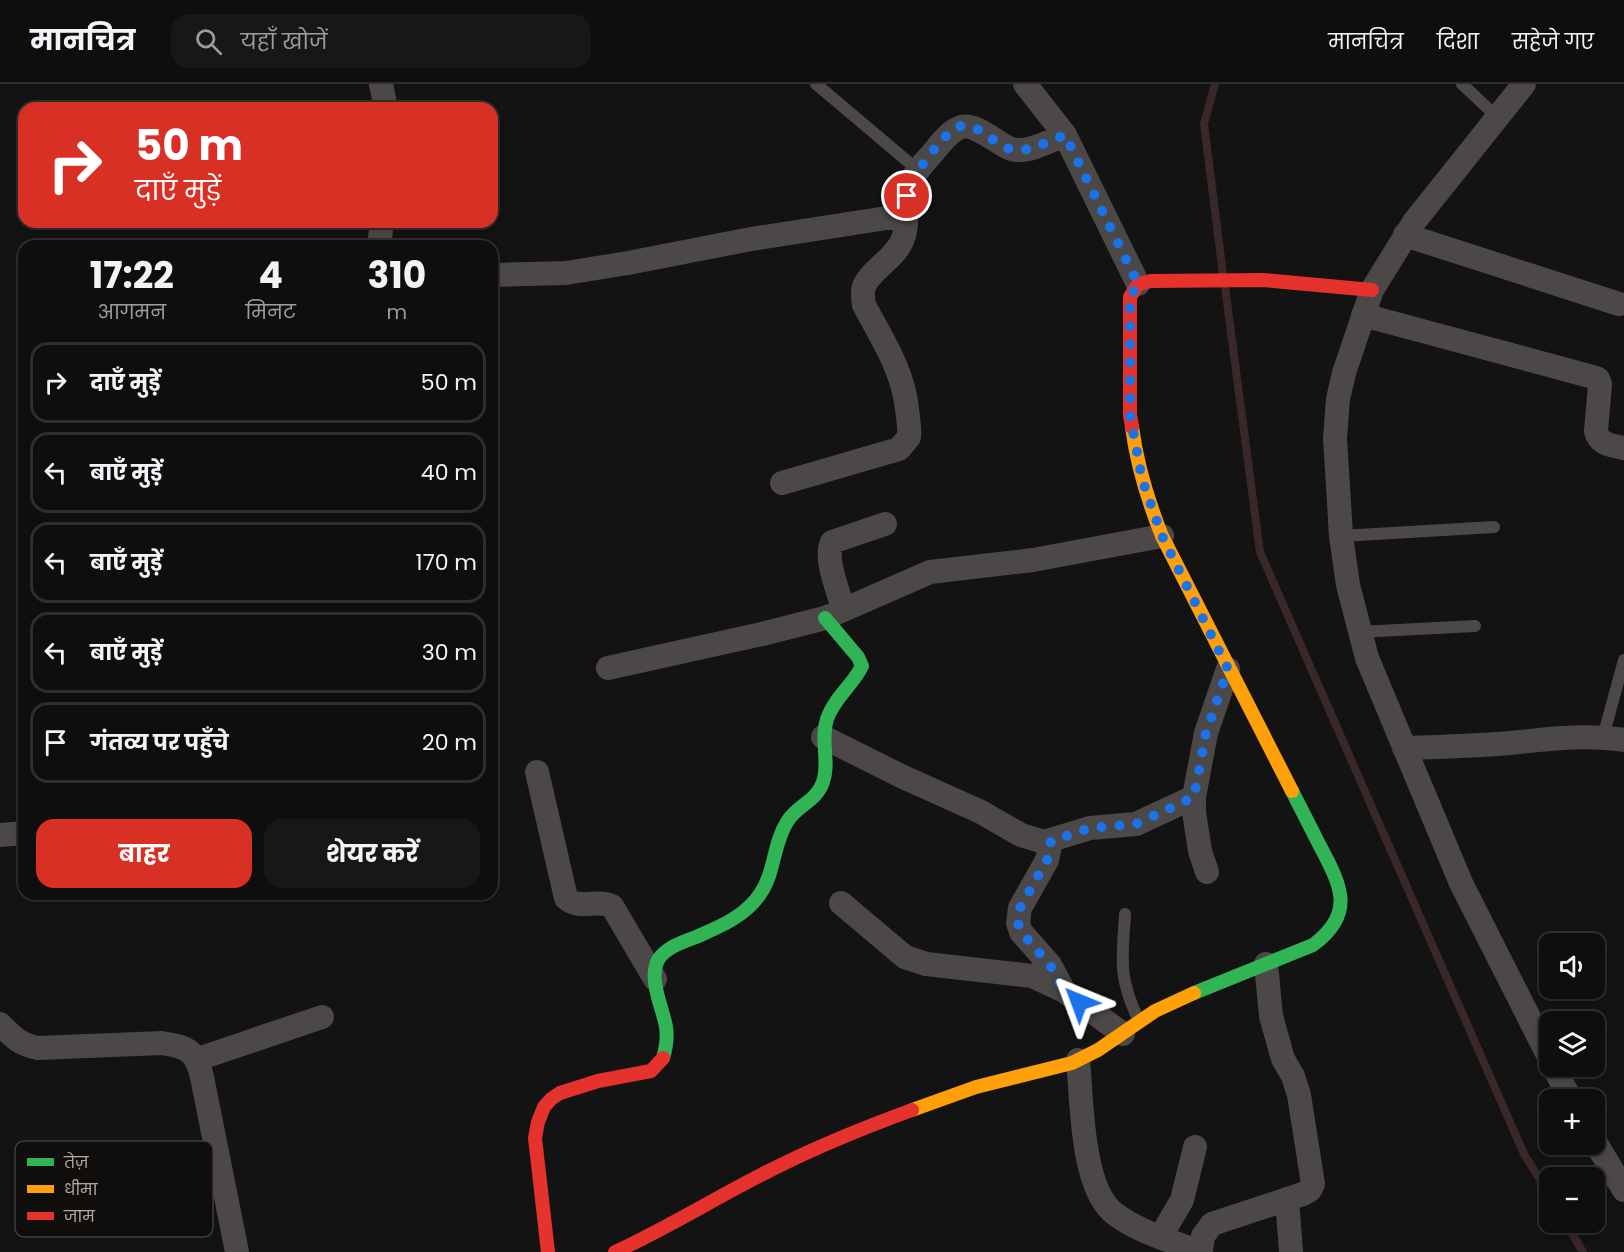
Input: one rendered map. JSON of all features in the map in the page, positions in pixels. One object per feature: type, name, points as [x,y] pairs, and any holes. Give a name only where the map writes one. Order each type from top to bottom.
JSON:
[{"type":"street","points":[[381,84],[385,102]]},
{"type":"street","points":[[1025,84],[1065,135],[1144,282]]},
{"type":"street","points":[[1524,84],[1414,222],[1372,290],[1338,399],[1335,438],[1341,536],[1348,585],[1367,658],[1461,884],[1539,1037]]},
{"type":"street","points":[[782,483],[899,449],[909,437],[905,391],[898,366],[864,304],[864,287],[901,244],[905,234],[909,186],[950,132],[959,127],[969,126],[978,129],[1008,148],[1016,150],[1027,149],[1065,135]]},
{"type":"street","points":[[498,275],[566,273],[751,239],[906,215]]},
{"type":"street","points":[[1405,236],[1619,304]]},
{"type":"street","points":[[615,1252],[657,1233],[761,1175],[865,1126],[976,1087],[1078,1060],[1102,1049],[1166,1005],[1313,945],[1335,926],[1342,895],[1338,880],[1228,669],[1162,536],[1142,479],[1130,415],[1130,297],[1144,282],[1263,280],[1372,290]]},
{"type":"street","points":[[1363,315],[1593,376],[1600,384],[1597,436],[1604,442],[1624,448]]},
{"type":"street","points":[[548,1252],[535,1138],[537,1123],[543,1109],[551,1099],[569,1089],[651,1071],[661,1065],[668,1045],[655,979],[656,961],[660,954],[733,919],[758,899],[766,884],[785,824],[791,815],[814,799],[820,791],[826,772],[823,737],[827,717],[862,666],[834,614],[830,547],[836,539],[885,524]]},
{"type":"street","points":[[608,668],[762,634],[834,614],[930,572],[1033,560],[1162,536]]},
{"type":"street","points":[[1207,872],[1200,851],[1194,797],[1206,733],[1228,669]]},
{"type":"street","points":[[1404,748],[1464,747],[1581,736],[1614,738]]},
{"type":"street","points":[[823,737],[981,812],[1021,835],[1044,842],[1090,828],[1136,824],[1194,797]]},
{"type":"street","points":[[537,772],[566,898],[575,904],[604,902],[612,906],[655,979]]},
{"type":"street","points":[[0,835],[18,834]]},
{"type":"street","points":[[1051,841],[1047,860],[1020,908],[1018,923],[1021,932],[1050,965],[1064,991]]},
{"type":"street","points":[[841,903],[905,957],[926,964],[1032,976],[1131,1028]]},
{"type":"street","points":[[1078,1060],[1087,1148],[1096,1188],[1104,1203],[1115,1214],[1200,1252],[1203,1236],[1212,1224],[1310,1190],[1313,1178],[1299,1095],[1293,1076],[1283,1059],[1271,1016],[1266,964]]},
{"type":"street","points":[[198,1059],[322,1017]]},
{"type":"street","points":[[0,1024],[15,1040],[23,1045],[38,1048],[162,1043],[192,1053],[198,1059],[237,1252]]},
{"type":"street","points":[[1161,1236],[1182,1200],[1195,1147]]},
{"type":"street","points":[[1603,1155],[1624,1189]]},
{"type":"street","points":[[1287,1199],[1290,1252]]},
{"type":"lane","points":[[816,84],[919,171]]},
{"type":"lane","points":[[1462,84],[1497,117]]},
{"type":"lane","points":[[1341,536],[1494,527]]},
{"type":"lane","points":[[1359,632],[1475,626]]},
{"type":"lane","points":[[1614,738],[1624,660]]},
{"type":"lane","points":[[1125,914],[1122,973],[1129,1002],[1131,1028]]},
{"type":"waterway","points":[[1215,84],[1204,124],[1223,274]]},
{"type":"waterway","points":[[1225,287],[1260,552],[1524,1154],[1539,1178]]},
{"type":"waterway","points":[[1572,1233],[1583,1252]]},
{"type":"traffic: fast","points":[[663,1058],[667,1035],[655,985],[655,968],[658,960],[661,955],[675,946],[740,915],[754,902],[769,877],[779,840],[787,822],[816,794],[823,782],[826,767],[824,735],[827,719],[830,711],[862,666],[858,657],[825,618]]},
{"type":"traffic: fast","points":[[1194,993],[1313,945],[1327,933],[1335,922],[1340,910],[1338,886],[1292,791]]},
{"type":"traffic: slow","points":[[1132,427],[1144,483],[1162,536],[1292,791]]},
{"type":"traffic: slow","points":[[912,1110],[976,1087],[1072,1063],[1098,1050],[1155,1011],[1194,993]]},
{"type":"traffic: jam","points":[[1132,427],[1130,415],[1130,297],[1138,284],[1151,281],[1263,280],[1372,290]]},
{"type":"traffic: jam","points":[[548,1252],[535,1138],[544,1107],[560,1093],[598,1081],[651,1071],[663,1058]]},
{"type":"traffic: jam","points":[[615,1252],[798,1157],[912,1110]]},
{"type":"route","points":[[907,196],[909,186],[919,171],[950,132],[959,127],[969,126],[978,129],[1008,148],[1016,150],[1027,149],[1065,135],[1138,284],[1130,297],[1130,415],[1131,433],[1142,479],[1162,536],[1228,669],[1206,733],[1194,797],[1136,824],[1090,828],[1051,841],[1047,860],[1020,908],[1018,923],[1021,932],[1050,965],[1064,991],[1079,1002]]}]
